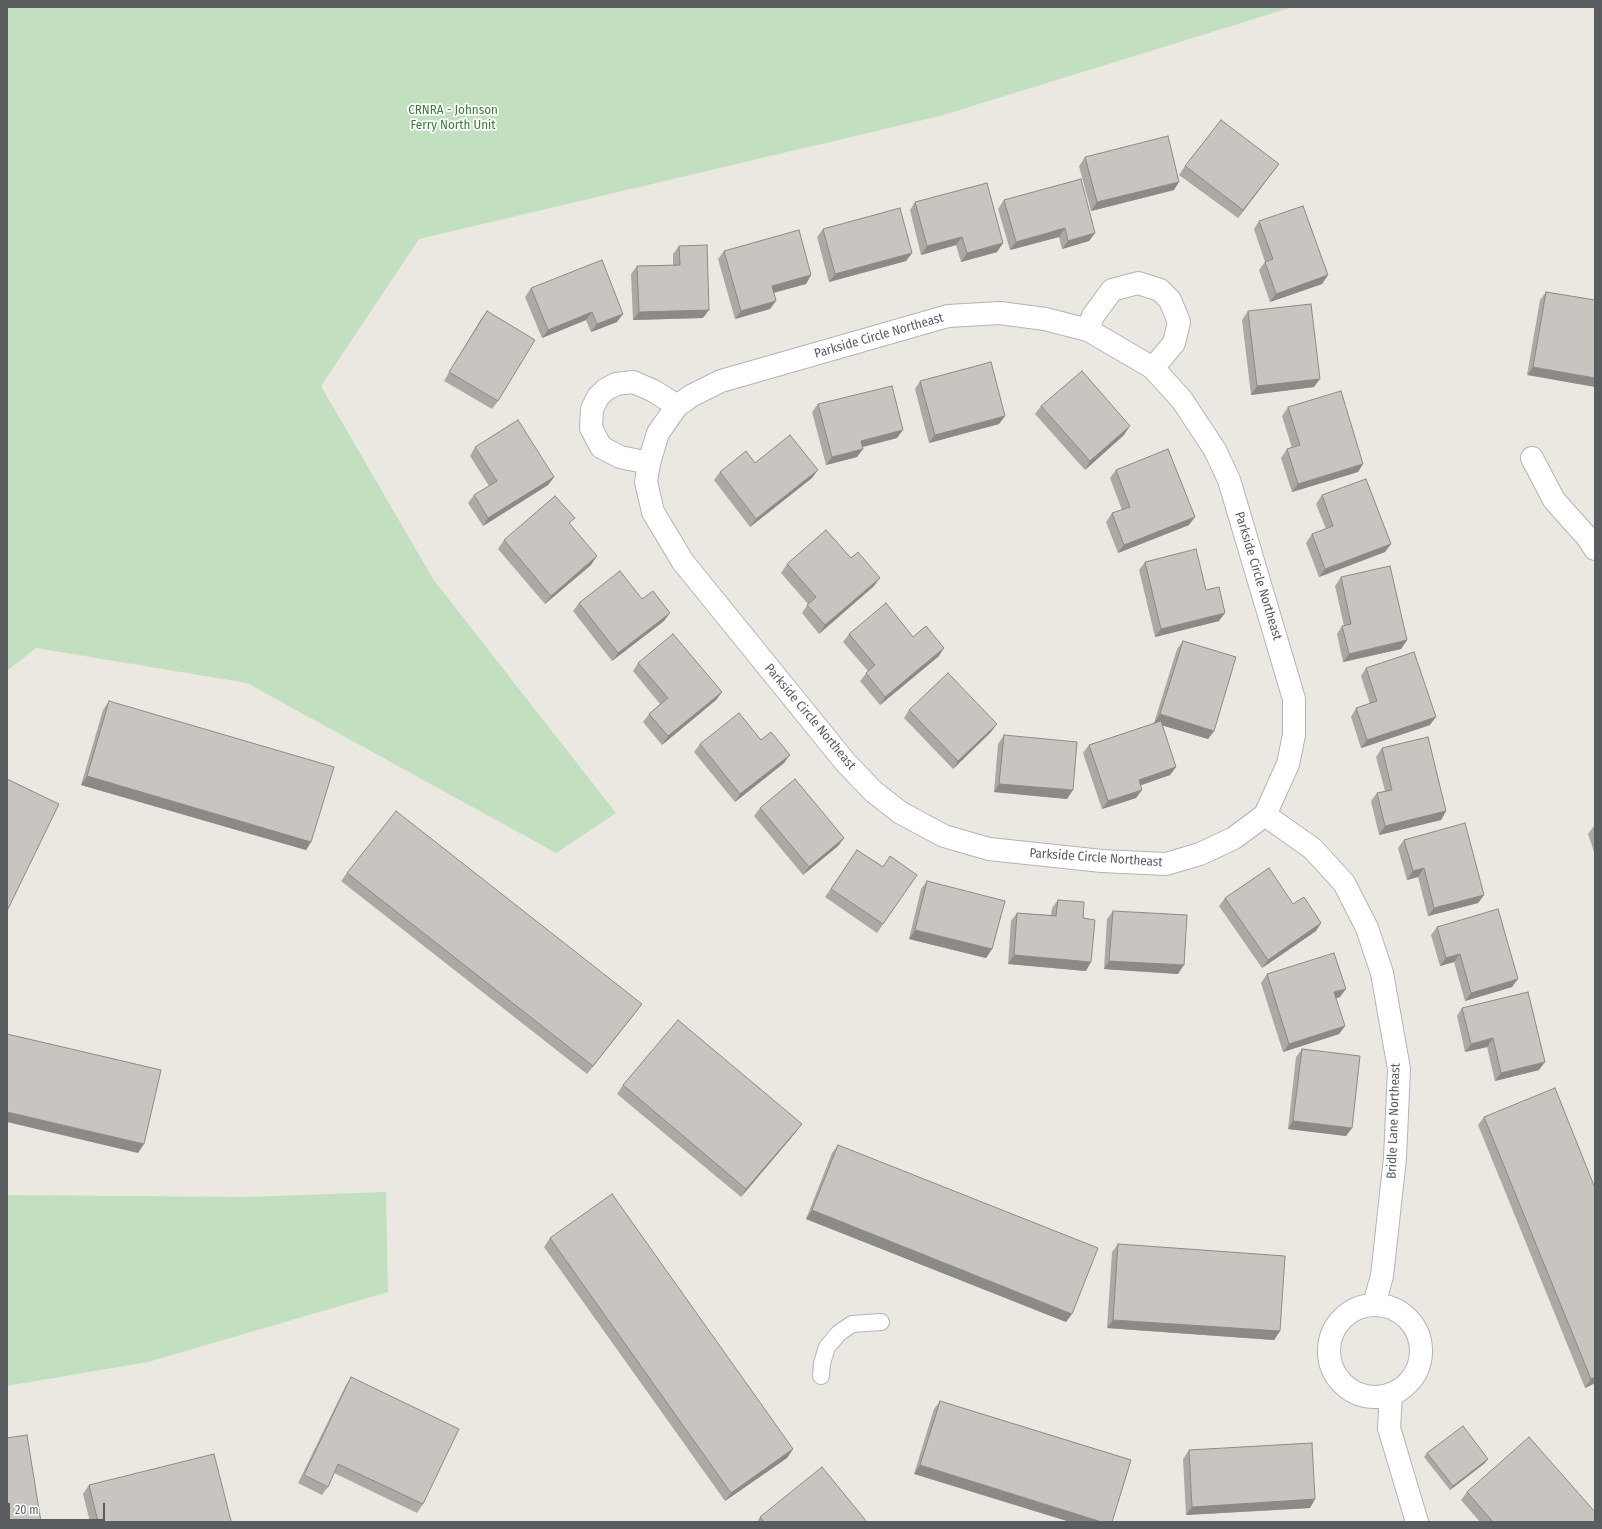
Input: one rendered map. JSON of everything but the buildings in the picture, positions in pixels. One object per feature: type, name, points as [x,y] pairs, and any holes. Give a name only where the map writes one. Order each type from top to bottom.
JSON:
[{"type":"street","points":[[1088,330],[1093,316],[1112,290],[1138,283],[1160,290],[1170,300],[1179,322],[1174,343],[1153,368]]},
{"type":"street","name":"Parkside Circle Northeast","points":[[1000,313],[1045,319],[1088,330],[1153,368],[1182,400],[1215,450],[1229,480],[1294,699],[1294,735],[1288,764],[1265,815],[1234,838],[1200,854],[1166,864],[1102,861],[989,849],[944,836],[901,813],[874,792],[846,763],[683,562],[653,512],[646,482],[649,463],[658,433],[677,406],[691,396],[721,381],[948,316],[1000,313]]},
{"type":"street","points":[[649,463],[620,457],[601,447],[591,428],[592,409],[598,397],[605,390],[616,384],[633,382],[654,391],[677,406]]},
{"type":"street","points":[[1532,458],[1554,500],[1587,537],[1595,549]]},
{"type":"street","name":"Bridle Lane Northeast","points":[[1265,815],[1313,850],[1344,883],[1367,928],[1382,973],[1399,1069],[1394,1166],[1382,1276],[1374,1304]]},
{"type":"street","points":[[1374,1304],[1390,1307],[1404,1314],[1414,1326],[1420,1341],[1422,1356],[1418,1369],[1412,1380],[1391,1395],[1378,1397],[1365,1396],[1352,1392],[1342,1384],[1333,1372],[1329,1358],[1329,1342],[1335,1328],[1345,1316],[1358,1308],[1374,1304]]},
{"type":"street","points":[[1391,1395],[1389,1428],[1417,1522]]},
{"type":"lane","points":[[821,1376],[822,1363],[827,1347],[839,1333],[852,1324],[881,1322]]},
{"type":"green space","name":"CRNRA - Johnson Ferry North Unit","points":[[7,7],[1293,7],[940,116],[419,239],[321,386],[433,579],[616,813],[556,853],[247,683],[36,648],[7,671]]},
{"type":"green space","points":[[386,1192],[388,1292],[148,1362],[7,1386],[7,1195],[246,1197]]}]
